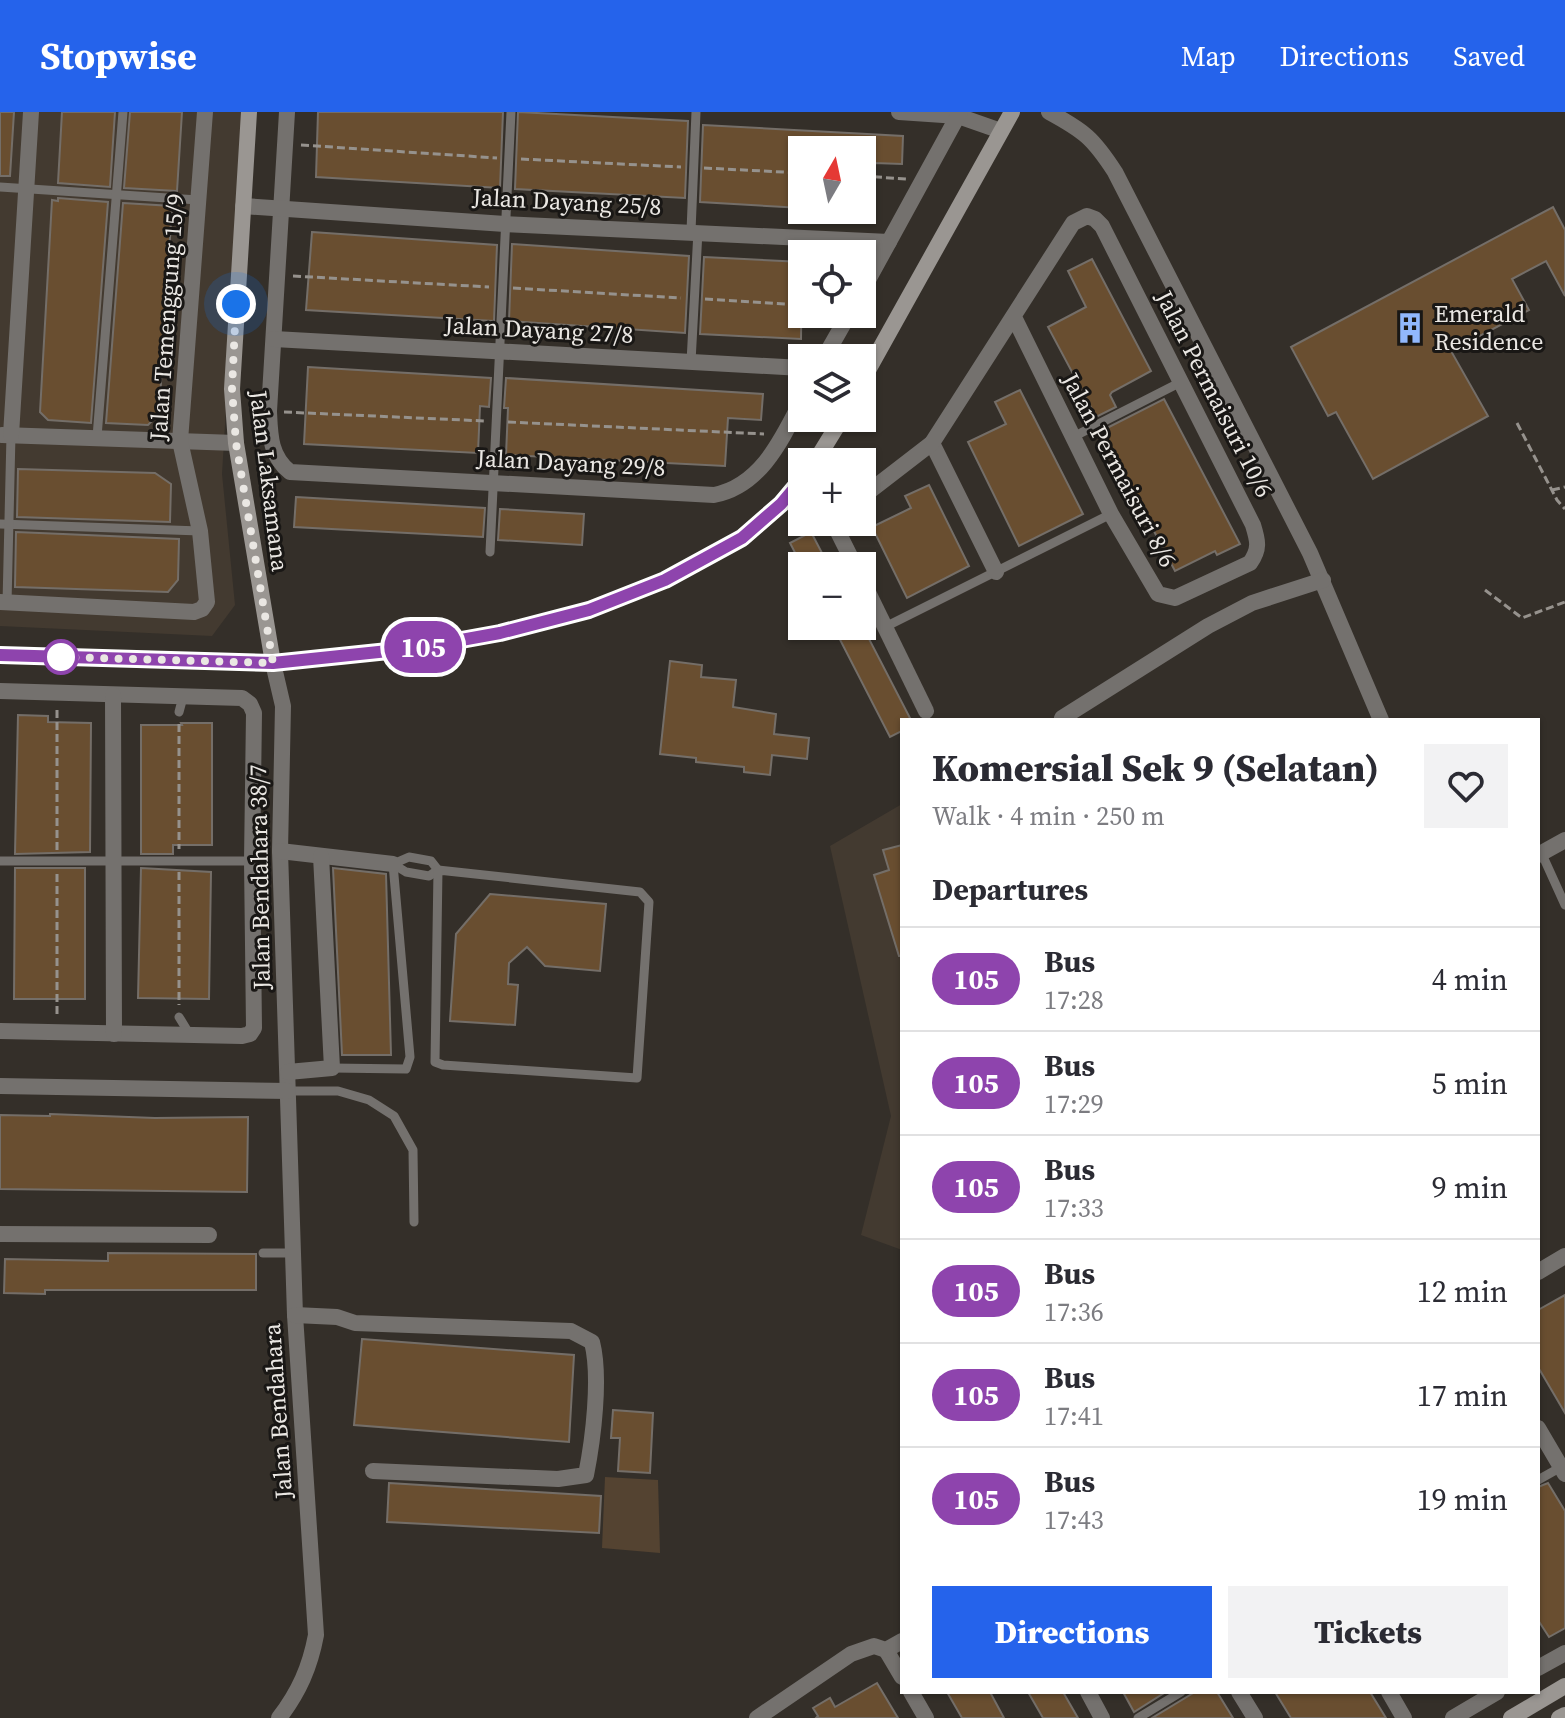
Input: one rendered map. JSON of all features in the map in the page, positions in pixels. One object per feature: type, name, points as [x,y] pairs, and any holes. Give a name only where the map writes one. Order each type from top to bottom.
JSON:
[{"type":"street","points":[[31,112],[6,435],[236,443]]},
{"type":"street","name":"Jalan Temenggung 15/9","points":[[4,602],[194,612],[202,609],[207,602],[200,531],[180,441],[205,112]]},
{"type":"street","name":"Jalan Laksamana","points":[[249,112],[232,389],[236,443],[273,663]]},
{"type":"street","points":[[269,411],[287,112]]},
{"type":"street","points":[[899,112],[959,114],[1001,131]]},
{"type":"street","points":[[876,356],[1012,112]]},
{"type":"street","points":[[1049,112],[1096,142],[1115,172],[1323,580],[1380,718]]},
{"type":"street","points":[[876,266],[959,114]]},
{"type":"street","name":"Jalan Dayang 25/8","points":[[243,206],[505,224],[889,242]]},
{"type":"street","name":"Jalan Permaisuri 10/6","points":[[1014,317],[1073,223],[1087,216],[1095,219],[1102,226],[1259,542],[1257,554],[1250,563],[1211,582]]},
{"type":"street","points":[[876,486],[932,443],[1014,317]]},
{"type":"street","name":"Jalan Permaisuri 8/6","points":[[1014,317],[1071,438],[1158,594],[1175,598],[1211,582]]},
{"type":"street","name":"Jalan Dayang 27/8","points":[[274,339],[788,367]]},
{"type":"street","name":"Jalan Dayang 29/8","points":[[269,411],[274,453],[290,472],[714,495],[734,490],[747,482],[765,463],[788,429]]},
{"type":"street","points":[[932,443],[996,572]]},
{"type":"street","points":[[0,655],[273,663],[417,648],[500,633],[589,610],[665,580],[742,538],[788,496]]},
{"type":"street","points":[[1063,718],[1208,626],[1252,603],[1323,580]]},
{"type":"street","points":[[876,609],[926,711]]},
{"type":"street","name":"Jalan Bendahara 38/7","points":[[273,663],[283,706],[280,851],[288,1091]]},
{"type":"street","points":[[0,691],[113,695],[181,705],[242,698],[250,704],[254,713],[254,1028],[250,1034],[114,1034],[59,1025],[0,1031]]},
{"type":"street","points":[[113,695],[114,1034]]},
{"type":"street","points":[[1540,854],[1565,840]]},
{"type":"street","points":[[280,851],[393,864]]},
{"type":"street","points":[[288,1072],[332,1068],[321,856]]},
{"type":"street","points":[[0,1086],[288,1091]]},
{"type":"street","name":"Jalan Bendahara","points":[[279,1718],[302,1684],[316,1635],[296,1320],[288,1091]]},
{"type":"street","points":[[0,1234],[209,1235]]},
{"type":"street","points":[[1540,1271],[1565,1256]]},
{"type":"street","points":[[296,1320],[337,1328],[355,1323],[571,1331],[592,1342],[596,1357],[591,1449],[586,1475],[558,1479],[373,1471]]},
{"type":"street","points":[[1540,1431],[1564,1468]]},
{"type":"street","points":[[886,1650],[900,1642]]},
{"type":"street","points":[[757,1718],[851,1654],[874,1646],[886,1650],[900,1674]]},
{"type":"street","points":[[1540,1667],[1565,1653]]},
{"type":"street","points":[[1511,1718],[1565,1686]]},
{"type":"street","points":[[912,1694],[926,1718]]},
{"type":"street","points":[[1089,1694],[1102,1718]]},
{"type":"street","points":[[1240,1694],[1255,1718]]},
{"type":"street","points":[[1390,1694],[1404,1718]]},
{"type":"street","points":[[1453,1718],[1494,1694]]},
{"type":"street","points":[[1559,1718],[1565,1715]]},
{"type":"lane","points":[[97,437],[123,112]]},
{"type":"lane","points":[[490,552],[511,112]]},
{"type":"lane","points":[[691,362],[696,112]]},
{"type":"lane","points":[[0,187],[198,200]]},
{"type":"lane","points":[[1071,438],[1181,382]]},
{"type":"lane","points":[[4,602],[6,435]]},
{"type":"lane","points":[[885,627],[1111,514]]},
{"type":"lane","points":[[4,525],[200,531]]},
{"type":"lane","points":[[1540,854],[1565,905]]},
{"type":"lane","points":[[393,864],[406,872],[429,876],[438,870],[640,892],[649,902],[637,1078],[435,1062],[438,870],[431,861],[421,858],[409,857],[393,864]]},
{"type":"lane","points":[[0,861],[252,861]]},
{"type":"lane","points":[[332,1068],[406,1069],[410,1057],[393,864]]},
{"type":"lane","points":[[179,1017],[191,1036]]},
{"type":"lane","points":[[288,1091],[338,1091],[369,1100],[394,1116],[413,1150],[414,1222]]},
{"type":"lane","points":[[263,1253],[294,1253]]},
{"type":"lane","points":[[1540,1479],[1564,1468]]},
{"type":"lane","points":[[1138,1718],[1178,1694]]},
{"type":"path","points":[[285,144],[788,172]]},
{"type":"path","points":[[876,177],[925,179]]},
{"type":"path","points":[[277,275],[788,304]]},
{"type":"path","points":[[269,411],[785,435]]},
{"type":"path","points":[[1517,423],[1565,509]]},
{"type":"path","points":[[1552,490],[1565,487]]},
{"type":"path","points":[[1485,590],[1522,618],[1565,602]]},
{"type":"shaded area","points":[[0,112],[244,112],[222,474],[235,605],[212,636],[0,626]]},
{"type":"shaded area","points":[[900,805],[900,1249],[861,1235],[891,1116],[830,846]]},
{"type":"shaded area","points":[[605,1477],[658,1480],[660,1553],[602,1548]]},
{"type":"building","points":[[0,112],[14,112],[10,176],[0,176]]},
{"type":"building","points":[[62,112],[115,112],[110,187],[58,183]]},
{"type":"building","points":[[130,112],[182,112],[177,191],[124,188]]},
{"type":"building","points":[[318,112],[503,112],[500,188],[316,177]]},
{"type":"building","points":[[518,112],[688,121],[685,198],[515,189]]},
{"type":"building","points":[[703,125],[903,136],[902,164],[876,163],[876,136],[788,136],[788,207],[700,202]]},
{"type":"building","points":[[58,198],[108,202],[91,423],[48,420],[40,412],[52,200],[58,201]]},
{"type":"building","points":[[123,203],[172,206],[159,414],[148,425],[106,423]]},
{"type":"building","name":"Emerald Residence","points":[[1553,207],[1565,230],[1565,296],[1546,261],[1512,279],[1529,310],[1451,351],[1488,416],[1373,479],[1336,412],[1328,416],[1291,347]]},
{"type":"building","points":[[312,232],[497,245],[494,321],[306,310]]},
{"type":"building","points":[[512,244],[689,256],[685,333],[509,321]]},
{"type":"building","points":[[704,257],[788,261],[788,328],[801,328],[801,339],[700,334]]},
{"type":"building","points":[[1092,259],[1151,371],[1112,392],[1110,395],[1116,407],[1096,417],[1048,327],[1086,307],[1068,271]]},
{"type":"building","points":[[308,367],[491,378],[489,407],[480,406],[478,453],[304,444]]},
{"type":"building","points":[[506,378],[763,394],[761,420],[728,418],[725,466],[506,455]]},
{"type":"building","points":[[1020,390],[1083,514],[1019,546],[968,442],[1006,424],[995,402]]},
{"type":"building","points":[[1164,399],[1240,544],[1217,555],[1215,551],[1175,571],[1101,431]]},
{"type":"building","points":[[18,469],[155,473],[171,484],[170,522],[17,517]]},
{"type":"building","points":[[929,485],[969,566],[907,598],[876,535],[876,525],[911,508],[905,496]]},
{"type":"building","points":[[296,497],[485,508],[483,537],[294,527]]},
{"type":"building","points":[[500,509],[584,514],[582,545],[498,540]]},
{"type":"building","points":[[16,532],[179,539],[178,580],[168,592],[15,587]]},
{"type":"building","points":[[803,536],[813,536],[822,552],[795,552],[790,543]]},
{"type":"building","points":[[840,640],[870,640],[910,718],[900,718],[900,732],[890,737]]},
{"type":"building","points":[[670,661],[702,665],[701,677],[736,680],[733,707],[776,714],[774,734],[809,738],[807,759],[772,755],[770,775],[744,772],[744,767],[660,754]]},
{"type":"building","points":[[18,715],[48,716],[48,722],[91,723],[90,852],[15,854]]},
{"type":"building","points":[[212,723],[212,845],[173,845],[173,854],[141,854],[141,725]]},
{"type":"building","points":[[900,846],[900,956],[874,875],[889,870],[883,850]]},
{"type":"building","points":[[15,868],[85,868],[85,999],[14,999]]},
{"type":"building","points":[[141,868],[211,872],[209,999],[138,998]]},
{"type":"building","points":[[333,868],[386,874],[391,1055],[342,1055]]},
{"type":"building","points":[[490,894],[606,904],[600,971],[545,966],[527,947],[509,963],[508,984],[518,985],[515,1025],[450,1021],[456,934]]},
{"type":"building","points":[[0,1115],[155,1118],[248,1117],[247,1192],[0,1189]]},
{"type":"building","points":[[108,1253],[256,1254],[256,1290],[45,1290],[45,1294],[4,1293],[5,1259],[108,1261]]},
{"type":"building","points":[[1565,1295],[1565,1413],[1540,1370],[1540,1309]]},
{"type":"building","points":[[362,1339],[574,1355],[569,1442],[354,1425]]},
{"type":"building","points":[[613,1410],[653,1413],[650,1473],[618,1471],[620,1438],[611,1438]]},
{"type":"building","points":[[389,1483],[601,1496],[599,1533],[387,1522]]},
{"type":"building","points":[[1548,1483],[1565,1511],[1565,1628],[1549,1637],[1540,1623],[1540,1486]]},
{"type":"building","points":[[877,1683],[898,1718],[816,1718],[818,1716],[813,1708],[830,1698],[835,1707]]},
{"type":"building","points":[[948,1694],[991,1694],[1004,1718],[962,1718]]},
{"type":"building","points":[[1029,1694],[1064,1694],[1078,1718],[1043,1718]]},
{"type":"building","points":[[1124,1694],[1162,1694],[1134,1712]]},
{"type":"building","points":[[1192,1694],[1218,1694],[1233,1718],[1152,1718]]},
{"type":"building","points":[[1276,1694],[1371,1694],[1386,1718],[1291,1718]]},
{"type":"bus line","name":"105","points":[[0,655],[273,663],[417,648],[500,633],[589,610],[665,580],[742,538],[788,496]]},
{"type":"place","name":"Emerald Residence","points":[[1410,328]]},
{"type":"route","points":[[61,657],[273,663],[236,443],[232,389],[236,304]]}]
